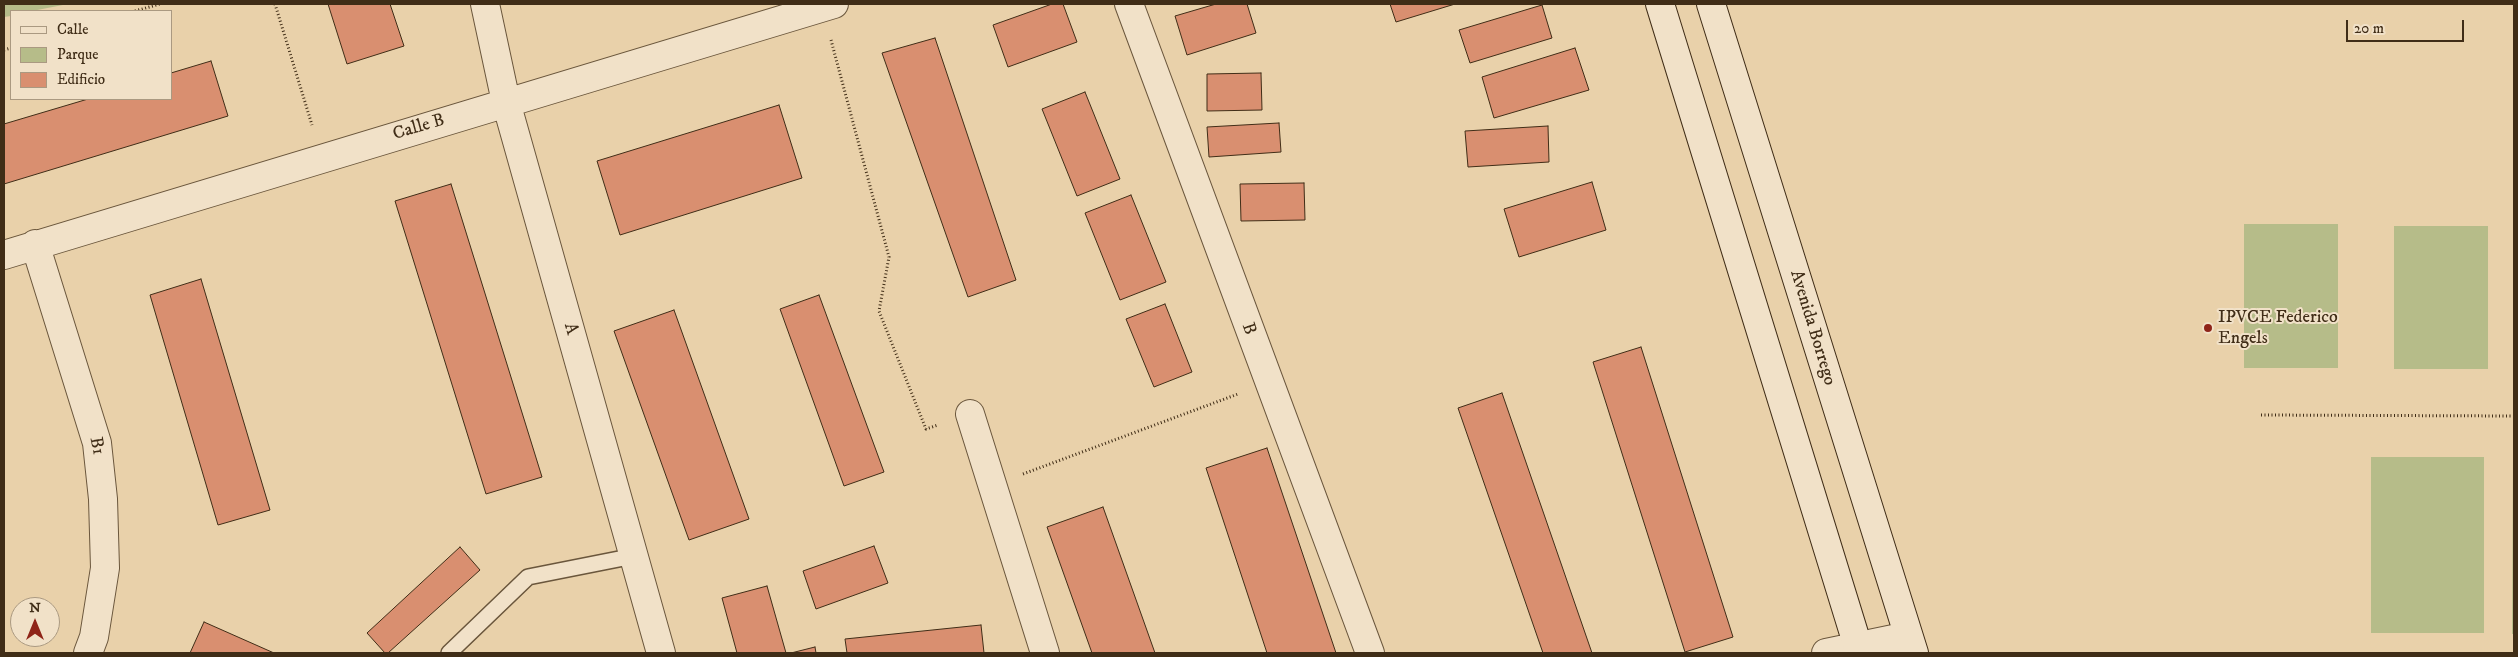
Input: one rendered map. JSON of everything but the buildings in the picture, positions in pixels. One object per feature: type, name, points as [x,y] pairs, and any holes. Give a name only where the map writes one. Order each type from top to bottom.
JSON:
[{"type":"street","name":"A","points":[[485,4],[506,102],[661,653]]},
{"type":"street","name":"B","points":[[1129,4],[1268,383],[1370,653]]},
{"type":"street","points":[[1660,4],[1859,649]]},
{"type":"street","name":"Avenida Borrego","points":[[1710,4],[1911,645]]},
{"type":"street","name":"Calle B","points":[[4,255],[322,157],[828,6]]},
{"type":"street","name":"B1","points":[[35,244],[97,443],[103,499],[105,568],[94,637],[88,653]]},
{"type":"street","points":[[970,414],[1045,653]]},
{"type":"street","points":[[1826,653],[1911,645]]},
{"type":"lane","points":[[449,653],[528,577],[634,556]]},
{"type":"path","points":[[139,10],[160,4]]},
{"type":"path","points":[[275,4],[322,157]]},
{"type":"path","points":[[828,6],[889,257],[879,312],[926,429],[970,414]]},
{"type":"path","points":[[992,486],[1268,383]]},
{"type":"path","points":[[2261,416],[2514,416]]},
{"type":"green space","points":[[4,4],[68,4],[37,10],[10,10],[10,16],[4,17]]},
{"type":"green space","points":[[2244,224],[2338,224],[2338,368],[2244,368]]},
{"type":"green space","points":[[2394,226],[2488,226],[2488,369],[2394,369]]},
{"type":"green space","points":[[2371,457],[2484,457],[2484,633],[2371,633]]},
{"type":"green space","points":[[2513,458],[2514,634],[2512,634]]},
{"type":"place","name":"IPVCE Federico Engels","points":[[2208,328]]}]
